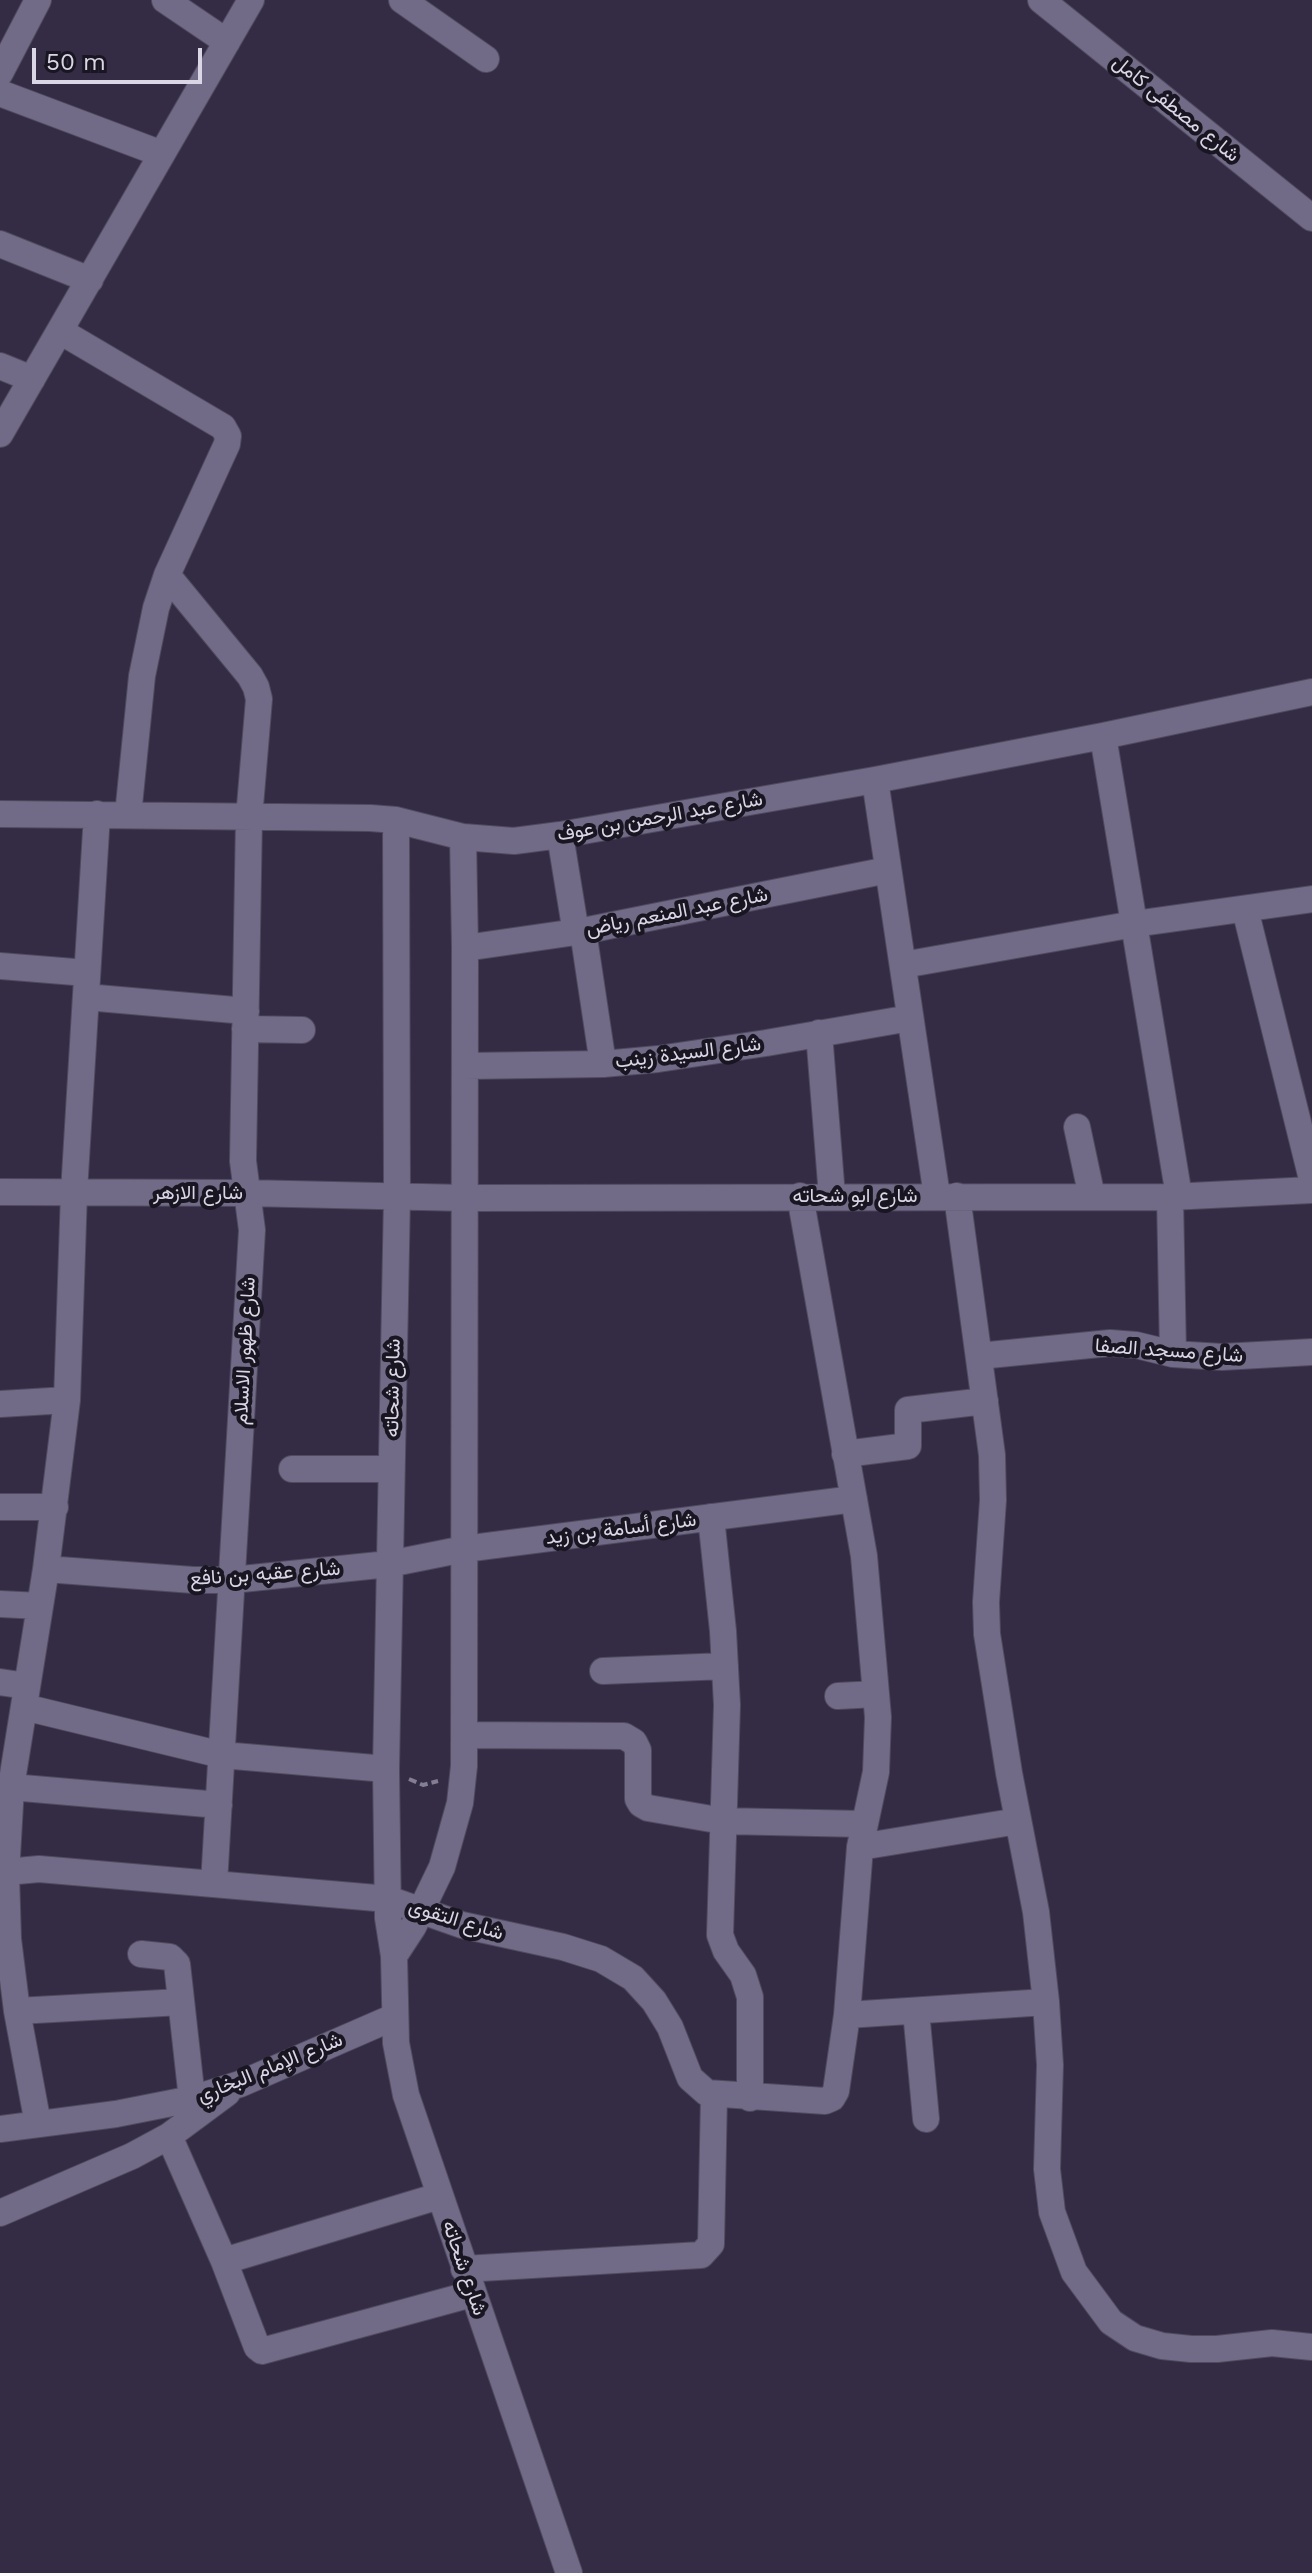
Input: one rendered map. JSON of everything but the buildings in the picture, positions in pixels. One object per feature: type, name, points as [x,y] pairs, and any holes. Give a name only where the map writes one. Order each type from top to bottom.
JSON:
[{"type":"street","points":[[0,73],[38,0]]},
{"type":"street","points":[[165,0],[227,42]]},
{"type":"street","points":[[0,434],[251,0]]},
{"type":"street","points":[[402,0],[486,59]]},
{"type":"street","name":"شارع مصطفى كامل","points":[[1041,0],[1312,218]]},
{"type":"street","points":[[0,93],[162,154]]},
{"type":"street","points":[[0,244],[90,280]]},
{"type":"street","points":[[60,331],[223,427],[228,436],[167,575],[148,641],[128,815]]},
{"type":"street","points":[[0,366],[32,379]]},
{"type":"street","name":"شارع ظهور الاسلام","points":[[167,575],[256,687],[259,699],[249,818],[243,1161],[252,1230],[214,1884]]},
{"type":"street","name":"شارع عبد الرحمن بن عوف","points":[[0,814],[396,820],[463,837],[514,841],[875,780],[1312,692]]},
{"type":"street","points":[[1103,736],[1174,1197],[1173,1354]]},
{"type":"street","points":[[875,780],[910,1018],[979,1356],[992,1455],[987,1634],[1036,1912],[1050,2065],[1047,2169],[1052,2212],[1074,2272],[1111,2322],[1135,2338],[1162,2346],[1217,2349],[1272,2343],[1312,2347]]},
{"type":"street","points":[[38,2124],[17,2011],[3,1876],[8,1779],[46,1569],[67,1400],[74,1192],[97,814]]},
{"type":"street","name":"شارع شحاته","points":[[396,820],[397,1196],[386,1742],[388,1918],[394,1956],[394,2017],[406,2095],[569,2573]]},
{"type":"street","points":[[560,835],[603,1064]]},
{"type":"street","points":[[394,1956],[422,1912],[442,1867],[452,1835],[464,1766],[463,837]]},
{"type":"street","name":"شارع عبد المنعم رياض","points":[[465,948],[579,932],[888,870]]},
{"type":"street","points":[[903,965],[1134,924],[1312,899]]},
{"type":"street","points":[[1245,909],[1312,1179]]},
{"type":"street","points":[[0,966],[302,1030]]},
{"type":"street","name":"شارع السيدة زينب","points":[[465,1066],[603,1064],[711,1052],[910,1018]]},
{"type":"street","points":[[819,1033],[832,1196]]},
{"type":"street","points":[[1077,1127],[1092,1197]]},
{"type":"street","name":"شارع ابو شحاته","points":[[397,1196],[1174,1197],[1312,1190]]},
{"type":"street","name":"شارع الازهر","points":[[0,1192],[397,1196]]},
{"type":"street","points":[[464,2269],[701,2255],[711,2244],[714,2095],[825,2101],[832,2098],[836,2091],[847,2015],[861,1836],[876,1772],[876,1694],[864,1556],[800,1196]]},
{"type":"street","name":"شارع مسجد الصفا","points":[[979,1356],[1110,1343],[1136,1345],[1173,1354],[1234,1357],[1312,1352]]},
{"type":"street","points":[[0,1404],[67,1400]]},
{"type":"street","points":[[845,1454],[908,1446],[908,1410],[985,1401]]},
{"type":"street","points":[[292,1469],[391,1469]]},
{"type":"street","name":"شارع أسامة بن زيد","points":[[389,1564],[464,1549],[854,1499]]},
{"type":"street","points":[[0,1507],[55,1507]]},
{"type":"street","points":[[711,1517],[725,1666],[727,1744],[720,1935],[726,1951],[743,1975],[750,1997],[750,2098]]},
{"type":"street","name":"شارع عقبه بن نافع","points":[[46,1569],[232,1580],[389,1564]]},
{"type":"street","points":[[0,1604],[40,1606]]},
{"type":"street","points":[[603,1671],[725,1666]]},
{"type":"street","points":[[0,1682],[25,1697],[222,1755],[386,1769]]},
{"type":"street","points":[[838,1696],[876,1694]]},
{"type":"street","points":[[465,1735],[624,1736],[634,1742],[638,1750],[638,1799],[641,1804],[648,1808],[723,1821],[861,1836],[1018,1821]]},
{"type":"street","points":[[8,1779],[219,1805]]},
{"type":"street","name":"شارع التقوى","points":[[3,1876],[39,1869],[388,1899],[501,1935],[563,1947],[601,1959],[633,1978],[654,2001],[670,2027],[690,2078],[700,2090],[714,2095]]},
{"type":"street","points":[[141,1954],[175,1960],[192,2099]]},
{"type":"street","points":[[17,2011],[181,2002]]},
{"type":"street","points":[[847,2015],[1046,2002]]},
{"type":"street","points":[[916,2011],[926,2119]]},
{"type":"street","name":"شارع الإمام البخاري","points":[[0,2129],[116,2114],[192,2099],[240,2084],[394,2017]]},
{"type":"street","points":[[0,2213],[132,2156],[169,2136],[240,2084]]},
{"type":"street","points":[[169,2136],[224,2261],[257,2347],[262,2351],[472,2294]]},
{"type":"street","points":[[224,2261],[439,2196]]},
{"type":"path","points":[[386,1742],[403,1772],[415,1783],[431,1784],[464,1766]]}]
